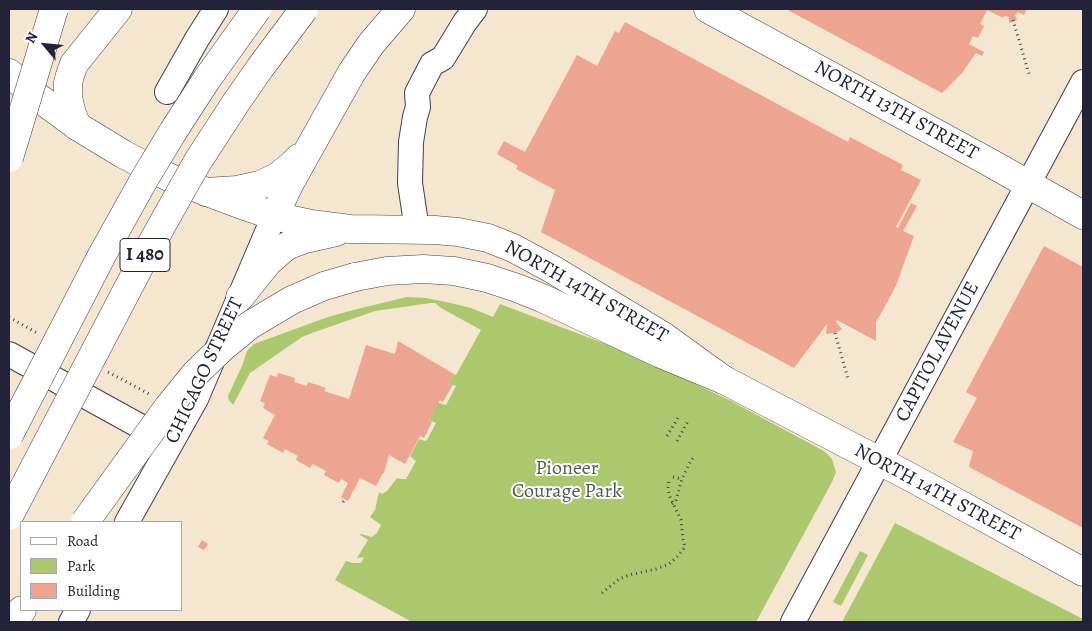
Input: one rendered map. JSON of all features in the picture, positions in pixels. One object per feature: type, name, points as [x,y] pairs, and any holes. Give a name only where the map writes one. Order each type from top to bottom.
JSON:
[{"type":"main road","points":[[9,158],[54,9]]},
{"type":"main road","points":[[77,126],[68,98],[70,75],[74,64],[118,9]]},
{"type":"main road","name":"I 480","points":[[9,435],[133,199],[165,144],[257,9]]},
{"type":"main road","name":"I 480","points":[[9,516],[180,191],[237,101],[304,9]]},
{"type":"main road","points":[[274,216],[291,181],[349,78],[376,38],[401,9]]},
{"type":"main road","name":"NORTH 13TH STREET","points":[[708,9],[1083,215]]},
{"type":"main road","points":[[35,95],[80,56]]},
{"type":"main road","name":"NORTH 14TH STREET","points":[[9,73],[77,126],[133,160],[206,192],[274,216],[350,230],[448,231],[471,234],[494,240],[513,248],[547,265],[657,332],[724,380],[879,461],[1083,572]]},
{"type":"main road","points":[[206,192],[245,188],[277,177],[296,160],[315,137]]},
{"type":"main road","points":[[240,297],[268,262],[289,245],[310,237],[350,230]]},
{"type":"main road","points":[[86,521],[187,383],[218,352],[250,325],[292,300],[324,286],[355,277],[387,271],[423,269],[454,271],[480,276],[529,293],[659,353],[724,380]]},
{"type":"main road","points":[[13,622],[21,611]]},
{"type":"street","points":[[167,92],[216,9]]},
{"type":"street","points":[[417,230],[410,182],[414,117],[418,107],[427,100],[442,70],[443,58],[475,9]]},
{"type":"street","name":"CAPITOL AVENUE","points":[[793,622],[1083,82]]},
{"type":"street","points":[[9,114],[35,95]]},
{"type":"street","name":"CHICAGO STREET","points":[[128,521],[203,385],[274,216]]},
{"type":"street","points":[[9,354],[171,444]]},
{"type":"street","points":[[71,622],[77,611]]},
{"type":"path","points":[[1013,20],[1029,74]]},
{"type":"path","points":[[835,333],[848,379]]},
{"type":"path","points":[[667,436],[679,416]]},
{"type":"path","points":[[677,441],[688,421]]},
{"type":"path","points":[[672,504],[676,500],[682,479],[694,457]]},
{"type":"path","points":[[673,477],[682,479]]},
{"type":"path","points":[[602,593],[619,579],[628,575],[656,570],[669,564],[685,547],[682,539],[681,520],[672,504],[668,489],[669,479]]},
{"type":"green space","name":"Pioneer Courage Park","points":[[407,297],[426,298],[451,303],[471,308],[493,317],[500,304],[611,346],[681,377],[731,401],[824,451],[832,459],[836,472],[756,622],[412,622],[335,580],[346,561],[361,563],[364,557],[357,558],[368,540],[360,535],[372,537],[377,533],[381,525],[370,517],[375,510],[379,492],[382,494],[387,491],[397,478],[406,479],[416,461],[410,456],[419,439],[427,440],[436,423],[429,420],[438,403],[446,405],[456,386],[448,384],[454,374],[456,375],[481,330],[435,303],[375,311],[302,337],[250,373],[233,405],[228,396],[247,351],[254,344],[328,317]]},
{"type":"green space","points":[[895,523],[1083,619],[1083,622],[842,622]]},
{"type":"green space","points":[[860,551],[868,555],[841,606],[833,602]]},
{"type":"building","points":[[786,9],[1027,9],[1024,15],[1018,12],[1015,15],[1017,20],[1009,23],[1009,17],[1004,16],[1003,18],[987,10],[980,24],[984,26],[978,38],[973,36],[969,44],[984,52],[982,56],[976,53],[962,73],[942,93]]},
{"type":"building","points":[[625,22],[848,142],[850,137],[903,165],[901,170],[921,180],[896,227],[898,228],[911,203],[917,206],[903,231],[914,236],[897,283],[876,322],[876,341],[837,320],[836,322],[842,329],[835,333],[826,334],[827,324],[794,368],[541,232],[555,190],[516,169],[518,166],[497,154],[504,141],[525,152],[577,55],[597,66],[615,31],[619,33]]},
{"type":"building","points":[[1044,246],[1083,267],[1083,528],[969,467],[973,451],[953,442],[977,398],[966,392]]},
{"type":"building","points":[[398,341],[454,374],[448,384],[452,386],[443,402],[440,400],[429,420],[432,422],[424,438],[420,436],[405,464],[389,455],[384,473],[376,486],[360,478],[348,501],[341,497],[348,483],[341,479],[339,483],[324,475],[326,471],[313,464],[310,468],[296,460],[298,456],[285,449],[283,453],[267,444],[269,441],[263,438],[275,415],[263,408],[265,403],[260,401],[270,375],[277,377],[278,373],[295,378],[294,382],[307,386],[308,382],[326,388],[324,391],[349,399],[366,345],[395,354]]},
{"type":"building","points":[[202,540],[208,544],[204,550],[198,547]]}]
